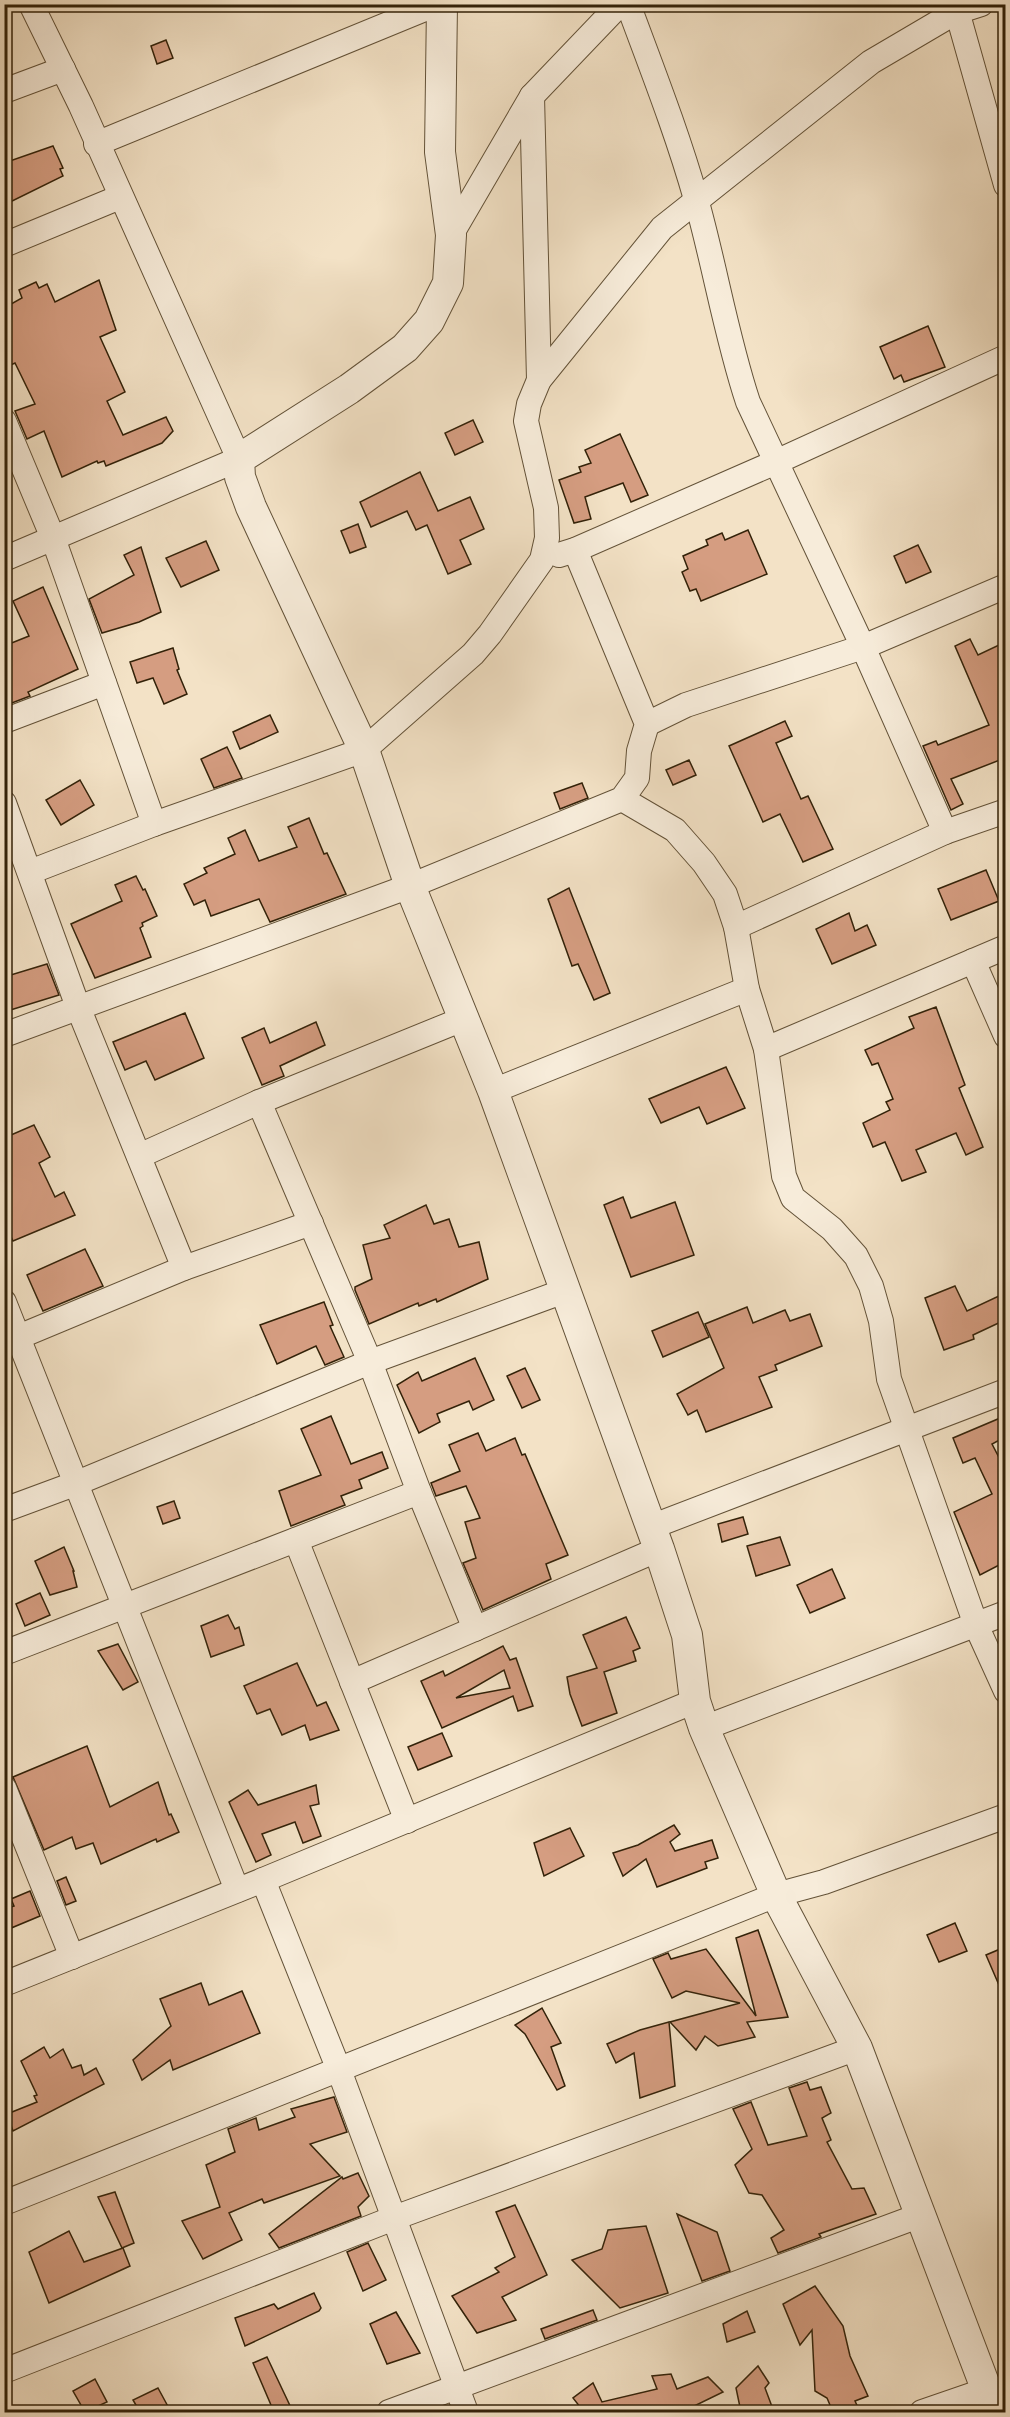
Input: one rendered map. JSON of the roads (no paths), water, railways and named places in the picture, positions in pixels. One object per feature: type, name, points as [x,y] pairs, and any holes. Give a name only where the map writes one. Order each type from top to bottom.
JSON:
[{"type":"street","points":[[31,4],[63,69],[239,459],[240,477],[251,507],[364,750],[410,886],[494,1091],[655,1538],[687,1635],[699,1714],[776,1895],[857,2048],[991,2401],[922,2412]]},
{"type":"street","points":[[96,144],[437,4]]},
{"type":"street","points":[[4,559],[239,459],[349,388],[405,348],[429,321],[448,283],[451,235],[440,152],[442,4]]},
{"type":"street","points":[[451,235],[532,96],[620,4]]},
{"type":"street","points":[[628,4],[669,110],[696,199],[737,369],[748,402],[863,647],[945,832]]},
{"type":"street","points":[[30,872],[154,824],[364,750],[473,654],[490,634],[542,560],[548,538],[546,508],[526,421],[529,404],[539,380],[662,228],[696,199],[871,63],[955,8],[981,4]]},
{"type":"street","points":[[955,8],[1005,185]]},
{"type":"street","points":[[4,91],[63,69]]},
{"type":"street","points":[[532,96],[539,380]]},
{"type":"street","points":[[4,245],[120,197]]},
{"type":"street","points":[[542,560],[575,550],[776,462],[1005,357]]},
{"type":"street","points":[[4,422],[53,538],[154,824]]},
{"type":"street","points":[[4,1035],[410,886],[622,799],[637,778],[639,751],[647,724],[575,550]]},
{"type":"street","points":[[647,724],[686,705],[863,647],[1005,586]]},
{"type":"street","points":[[4,721],[104,682]]},
{"type":"street","points":[[622,799],[675,830],[704,863],[725,894],[736,927],[747,989],[766,1049],[784,1176],[793,1198],[832,1229],[856,1256],[871,1286],[881,1322],[889,1379],[976,1625],[1005,1691]]},
{"type":"street","points":[[4,803],[78,1007],[184,1268]]},
{"type":"street","points":[[736,927],[945,832],[1005,811]]},
{"type":"street","points":[[766,1049],[1005,947]]},
{"type":"street","points":[[973,961],[1005,1036]]},
{"type":"street","points":[[494,1091],[747,989]]},
{"type":"street","points":[[139,1156],[259,1102],[463,1019]]},
{"type":"street","points":[[259,1102],[370,1362],[419,1492],[475,1629]]},
{"type":"street","points":[[11,1340],[184,1268],[311,1223]]},
{"type":"street","points":[[4,1510],[77,1483],[370,1362],[567,1290]]},
{"type":"street","points":[[4,1302],[11,1340],[77,1483],[237,1890]]},
{"type":"street","points":[[352,1682],[475,1629],[655,1538],[907,1430],[1005,1391]]},
{"type":"street","points":[[4,1653],[419,1492]]},
{"type":"street","points":[[296,1540],[407,1821]]},
{"type":"street","points":[[4,1984],[407,1821],[699,1714],[976,1625],[1005,1613]]},
{"type":"street","points":[[4,1788],[9,1815],[72,1957]]},
{"type":"street","points":[[4,2203],[776,1895],[824,1882],[1005,1816]]},
{"type":"street","points":[[263,1881],[339,2070],[466,2412]]},
{"type":"street","points":[[4,2371],[394,2218],[857,2048]]},
{"type":"street","points":[[389,2412],[921,2215]]}]
